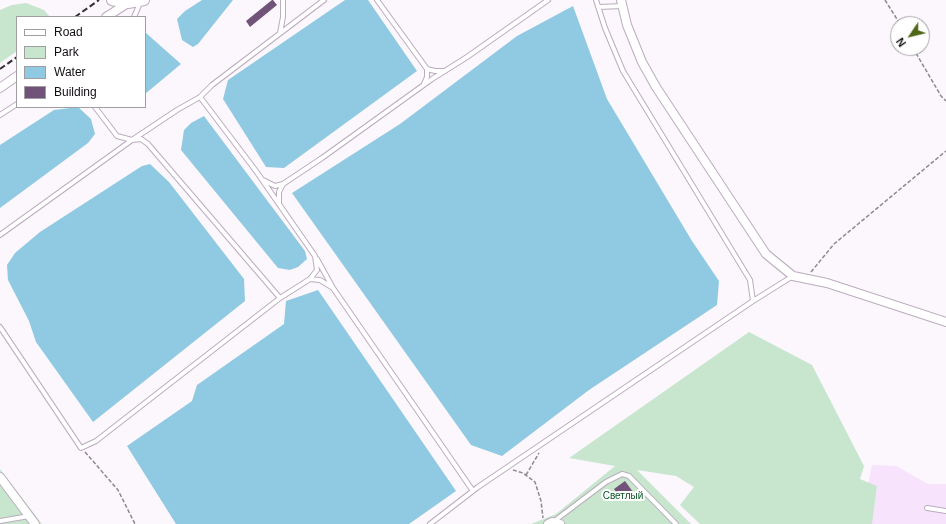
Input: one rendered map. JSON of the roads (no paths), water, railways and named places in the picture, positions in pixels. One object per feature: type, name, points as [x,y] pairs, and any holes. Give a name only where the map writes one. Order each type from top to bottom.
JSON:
[{"type":"street","points":[[112,0],[128,3]]},
{"type":"street","points":[[108,16],[128,3],[143,0]]},
{"type":"street","points":[[622,3],[627,25],[642,62],[656,87],[766,254],[792,276],[827,283],[946,322]]},
{"type":"street","points":[[0,88],[16,77]]},
{"type":"street","points":[[0,477],[35,524]]},
{"type":"lane","points":[[135,16],[143,0]]},
{"type":"lane","points":[[280,33],[283,17],[283,0]]},
{"type":"lane","points":[[0,235],[132,140],[177,110],[200,97],[212,85],[324,0]]},
{"type":"lane","points":[[377,0],[427,69],[427,77],[424,85]]},
{"type":"lane","points":[[279,204],[279,192],[284,184],[548,0]]},
{"type":"lane","points":[[596,0],[623,71],[750,280],[753,301]]},
{"type":"lane","points":[[598,6],[622,3]]},
{"type":"lane","points":[[427,69],[445,71]]},
{"type":"lane","points":[[200,97],[279,204],[315,256],[333,288],[474,491]]},
{"type":"lane","points":[[0,115],[16,105]]},
{"type":"lane","points":[[96,108],[117,136],[132,140],[141,139],[148,144],[280,298]]},
{"type":"lane","points":[[261,179],[275,186],[284,184]]},
{"type":"lane","points":[[0,327],[81,448],[96,441],[280,298],[310,279],[317,270],[315,256]]},
{"type":"lane","points":[[430,524],[506,468],[792,276]]},
{"type":"lane","points":[[310,279],[320,280],[333,288]]},
{"type":"lane","points":[[553,523],[606,482],[622,474],[629,476],[676,524]]},
{"type":"lane","points":[[927,508],[946,511]]},
{"type":"lane","points":[[0,521],[30,516]]},
{"type":"water","points":[[202,0],[233,0],[198,44],[193,47],[182,40],[177,19],[185,11]]},
{"type":"water","points":[[345,0],[368,0],[417,71],[284,168],[266,167],[223,99],[228,80]]},
{"type":"water","points":[[573,6],[607,99],[692,241],[719,281],[717,305],[589,390],[502,456],[471,445],[292,193],[400,124],[517,36]]},
{"type":"water","points":[[146,33],[181,64],[146,93]]},
{"type":"water","points":[[79,108],[91,119],[95,134],[88,143],[0,208],[0,145],[54,110]]},
{"type":"water","points":[[204,116],[305,251],[307,259],[298,267],[290,270],[278,268],[181,150],[184,130],[191,123]]},
{"type":"water","points":[[150,164],[169,182],[244,279],[245,301],[93,422],[36,342],[29,321],[8,280],[7,265],[15,253],[40,232],[142,166]]},
{"type":"water","points":[[318,290],[456,491],[409,524],[176,524],[127,446],[192,401],[197,385],[284,324],[286,301]]},
{"type":"railway","points":[[76,16],[99,0]]},
{"type":"railway","points":[[0,69],[16,58]]},
{"type":"park label","name":"Светлый","points":[[623,496]]}]
